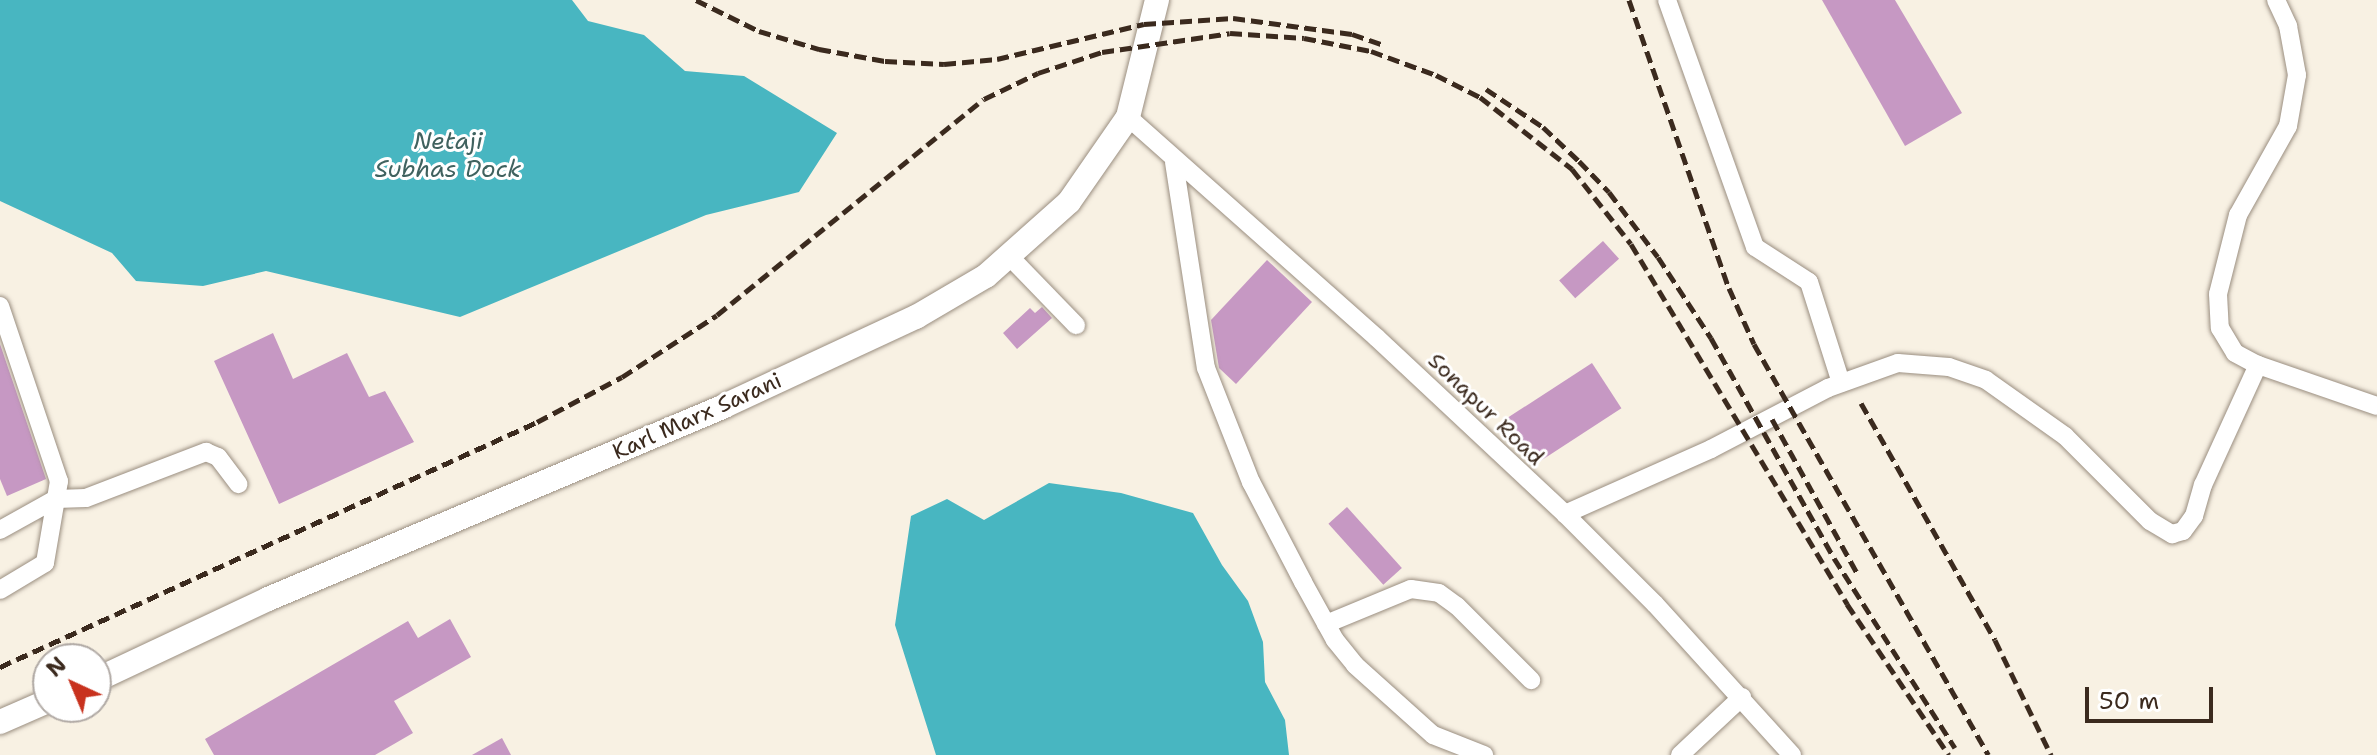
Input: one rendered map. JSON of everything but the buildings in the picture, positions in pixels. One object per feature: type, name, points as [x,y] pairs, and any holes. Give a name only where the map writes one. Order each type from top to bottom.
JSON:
[{"type":"main road","name":"Karl Marx Sarani","points":[[112,672],[268,599],[724,406],[916,317],[986,276],[1069,202],[1128,117],[1157,0]]},
{"type":"main road","points":[[0,722],[32,708]]},
{"type":"street","points":[[1667,0],[1755,247],[1809,282],[1841,383]]},
{"type":"street","points":[[2276,0],[2288,26],[2297,75],[2288,126],[2238,215],[2218,294],[2220,328],[2235,353],[2258,365],[2377,406]]},
{"type":"street","name":"Sonapur Road","points":[[1128,117],[1174,162],[1377,338],[1565,514],[1742,697],[1792,755]]},
{"type":"street","points":[[1174,162],[1206,368],[1251,482],[1326,624],[1355,665],[1433,735],[1484,755]]},
{"type":"street","points":[[1010,257],[1076,325]]},
{"type":"street","points":[[0,306],[59,481],[45,563],[0,590]]},
{"type":"street","points":[[1565,514],[1711,449],[1841,383],[1898,363],[1949,367],[1986,380],[2065,436],[2150,521],[2172,534],[2183,531],[2194,516],[2203,485],[2258,365]]},
{"type":"street","points":[[0,530],[56,499],[86,498],[206,452],[218,457],[238,484]]},
{"type":"street","points":[[1326,624],[1411,589],[1439,593],[1457,606],[1531,680]]},
{"type":"street","points":[[1680,755],[1742,697]]},
{"type":"water","name":"Netaji Subhas Dock","points":[[0,0],[572,0],[588,21],[644,35],[685,71],[744,76],[837,133],[799,192],[706,215],[460,317],[266,271],[203,286],[136,281],[112,253],[0,201]]},
{"type":"water","points":[[1049,483],[1121,493],[1193,513],[1222,565],[1248,601],[1263,642],[1265,682],[1285,720],[1289,755],[936,755],[895,625],[911,516],[947,499],[984,520]]},
{"type":"railway","points":[[696,0],[759,31],[819,49],[885,61],[944,64],[997,59],[1144,24],[1233,18],[1352,34],[1384,45]]},
{"type":"railway","points":[[1629,0],[1729,288],[1754,344],[1988,755]]},
{"type":"railway","points":[[0,667],[537,422],[622,377],[717,315],[984,99],[1038,73],[1102,52],[1230,33],[1304,38],[1371,51],[1436,75],[1480,97],[1572,169],[1631,244],[1847,604],[1949,755]]},
{"type":"railway","points":[[1486,89],[1543,127],[1579,161],[1609,192],[1658,257],[1711,338],[1834,558],[1955,748]]},
{"type":"railway","points":[[1861,403],[1995,640],[2051,755]]},
{"type":"railway","points":[[1772,419],[1857,573]]}]
